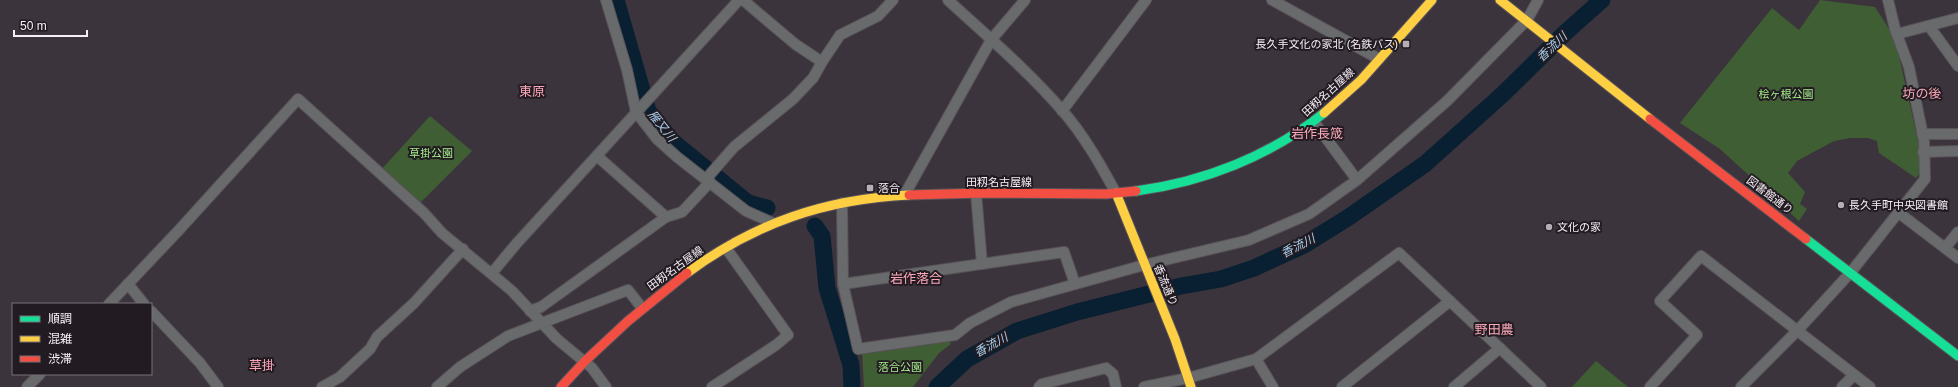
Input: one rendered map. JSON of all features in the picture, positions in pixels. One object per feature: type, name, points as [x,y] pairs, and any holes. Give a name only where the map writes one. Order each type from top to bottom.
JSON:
[{"type":"main road","name":"田籾名古屋線","points":[[565,386],[584,363],[642,308],[688,271],[726,248],[773,223],[800,213],[842,203],[905,194],[1116,194],[1175,184],[1203,177],[1266,151],[1314,122],[1348,92],[1432,0]]},
{"type":"main road","points":[[1500,0],[1526,20]]},
{"type":"main road","name":"図書館通り","points":[[1526,20],[1567,54],[1958,356]]},
{"type":"main road","name":"香流通り","points":[[1116,194],[1164,312],[1189,383]]},
{"type":"street","points":[[606,0],[627,70],[636,112],[667,148],[746,211],[773,223]]},
{"type":"street","points":[[492,273],[517,243],[739,0]]},
{"type":"street","points":[[743,0],[795,44],[822,62]]},
{"type":"street","points":[[530,312],[541,307],[666,217],[682,212],[708,180],[716,166],[734,147],[798,94],[813,78],[840,35],[878,16],[893,0]]},
{"type":"street","points":[[948,0],[1023,68],[1062,110],[1097,158],[1116,194]]},
{"type":"street","points":[[905,194],[991,40],[1025,0]]},
{"type":"street","points":[[1062,110],[1146,0]]},
{"type":"street","points":[[1272,0],[1379,59]]},
{"type":"street","points":[[842,203],[843,284],[858,349],[954,335],[970,323],[1011,302],[1075,284],[1145,268],[1248,240],[1309,214],[1357,180],[1447,101],[1526,20],[1538,0]]},
{"type":"street","points":[[1741,387],[1798,331],[1851,272],[1925,179],[1922,134],[1910,67],[1897,34],[1888,0]]},
{"type":"street","points":[[1897,34],[1958,18]]},
{"type":"street","points":[[1929,26],[1958,66]]},
{"type":"street","points":[[110,303],[298,99],[424,213],[442,233],[512,291],[542,324],[584,363],[592,368],[606,387]]},
{"type":"street","points":[[1314,122],[1357,180]]},
{"type":"street","points":[[1922,134],[1958,134]]},
{"type":"street","points":[[1924,152],[1958,151]]},
{"type":"street","points":[[597,156],[666,217]]},
{"type":"street","points":[[976,193],[982,264]]},
{"type":"street","points":[[1899,213],[1958,258]]},
{"type":"street","points":[[1945,248],[1958,232]]},
{"type":"street","points":[[712,387],[776,345],[788,335],[726,248]]},
{"type":"street","points":[[322,387],[340,377],[370,349],[377,337],[414,303],[463,249]]},
{"type":"street","points":[[843,284],[1064,252],[1075,284]]},
{"type":"street","points":[[1144,387],[1189,383],[1256,359],[1399,253],[1541,387]]},
{"type":"street","points":[[1650,387],[1698,335],[1660,301],[1701,256],[1870,387]]},
{"type":"street","points":[[128,284],[143,303]]},
{"type":"street","points":[[437,387],[460,367],[508,336],[628,290],[642,308]]},
{"type":"street","points":[[1342,387],[1450,301]]},
{"type":"street","points":[[152,312],[200,363],[218,387]]},
{"type":"street","points":[[1454,387],[1500,348]]},
{"type":"street","points":[[1256,359],[1273,387]]},
{"type":"street","points":[[1039,387],[1042,384],[1106,368],[1113,374],[1116,387]]},
{"type":"street","points":[[27,387],[39,375]]},
{"type":"street","points":[[1842,387],[1854,375]]},
{"type":"green space","name":"桧ヶ根公園","points":[[1820,0],[1875,7],[1895,38],[1924,168],[1916,178],[1879,153],[1877,141],[1868,138],[1850,138],[1834,141],[1797,161],[1788,173],[1805,192],[1800,204],[1807,209],[1799,221],[1720,149],[1680,123],[1772,8],[1799,30]]},
{"type":"green space","name":"草掛公園","points":[[430,116],[472,151],[419,204],[381,170]]},
{"type":"green space","name":"落合公園","points":[[949,340],[951,344],[939,353],[913,387],[864,387],[862,352]]},
{"type":"green space","points":[[1596,361],[1628,387],[1572,387]]},
{"type":"waterway","name":"雁又川","points":[[616,0],[648,111],[672,141],[748,203],[767,208]]},
{"type":"waterway","name":"香流川","points":[[937,387],[967,359],[1017,331],[1077,312],[1181,286],[1221,279],[1254,268],[1304,245],[1349,217],[1425,164],[1503,94],[1566,32],[1602,0]]},
{"type":"waterway","name":"雁又川","points":[[815,226],[822,236],[827,288],[851,365],[852,387]]},
{"type":"traffic: fast","points":[[1136,191],[1186,181],[1235,165],[1281,142],[1324,113]]},
{"type":"traffic: fast","points":[[1806,239],[1958,356]]},
{"type":"traffic: slow","points":[[1324,113],[1361,80],[1432,0]]},
{"type":"traffic: slow","points":[[1500,0],[1650,119]]},
{"type":"traffic: slow","points":[[1116,193],[1175,339],[1191,387]]},
{"type":"traffic: slow","points":[[687,273],[713,255],[739,240],[765,227],[792,217],[820,208],[848,202],[878,197],[909,195]]},
{"type":"traffic: jam","points":[[1650,119],[1806,239]]},
{"type":"traffic: jam","points":[[909,195],[982,193],[1106,194],[1136,191]]},
{"type":"traffic: jam","points":[[561,387],[585,361],[628,321],[687,273]]},
{"type":"place","name":"長久手文化の家北 (名鉄バス)","points":[[1406,44]]},
{"type":"place","name":"落合","points":[[870,188]]},
{"type":"place","name":"長久手町中央図書館","points":[[1841,205]]},
{"type":"place","name":"文化の家","points":[[1549,227]]},
{"type":"district","name":"東原","points":[[532,91]]},
{"type":"district","name":"坊の後","points":[[1922,93]]},
{"type":"district","name":"岩作長筬","points":[[1317,133]]},
{"type":"district","name":"岩作落合","points":[[916,278]]},
{"type":"district","name":"野田農","points":[[1494,329]]},
{"type":"district","name":"草掛","points":[[262,365]]}]
